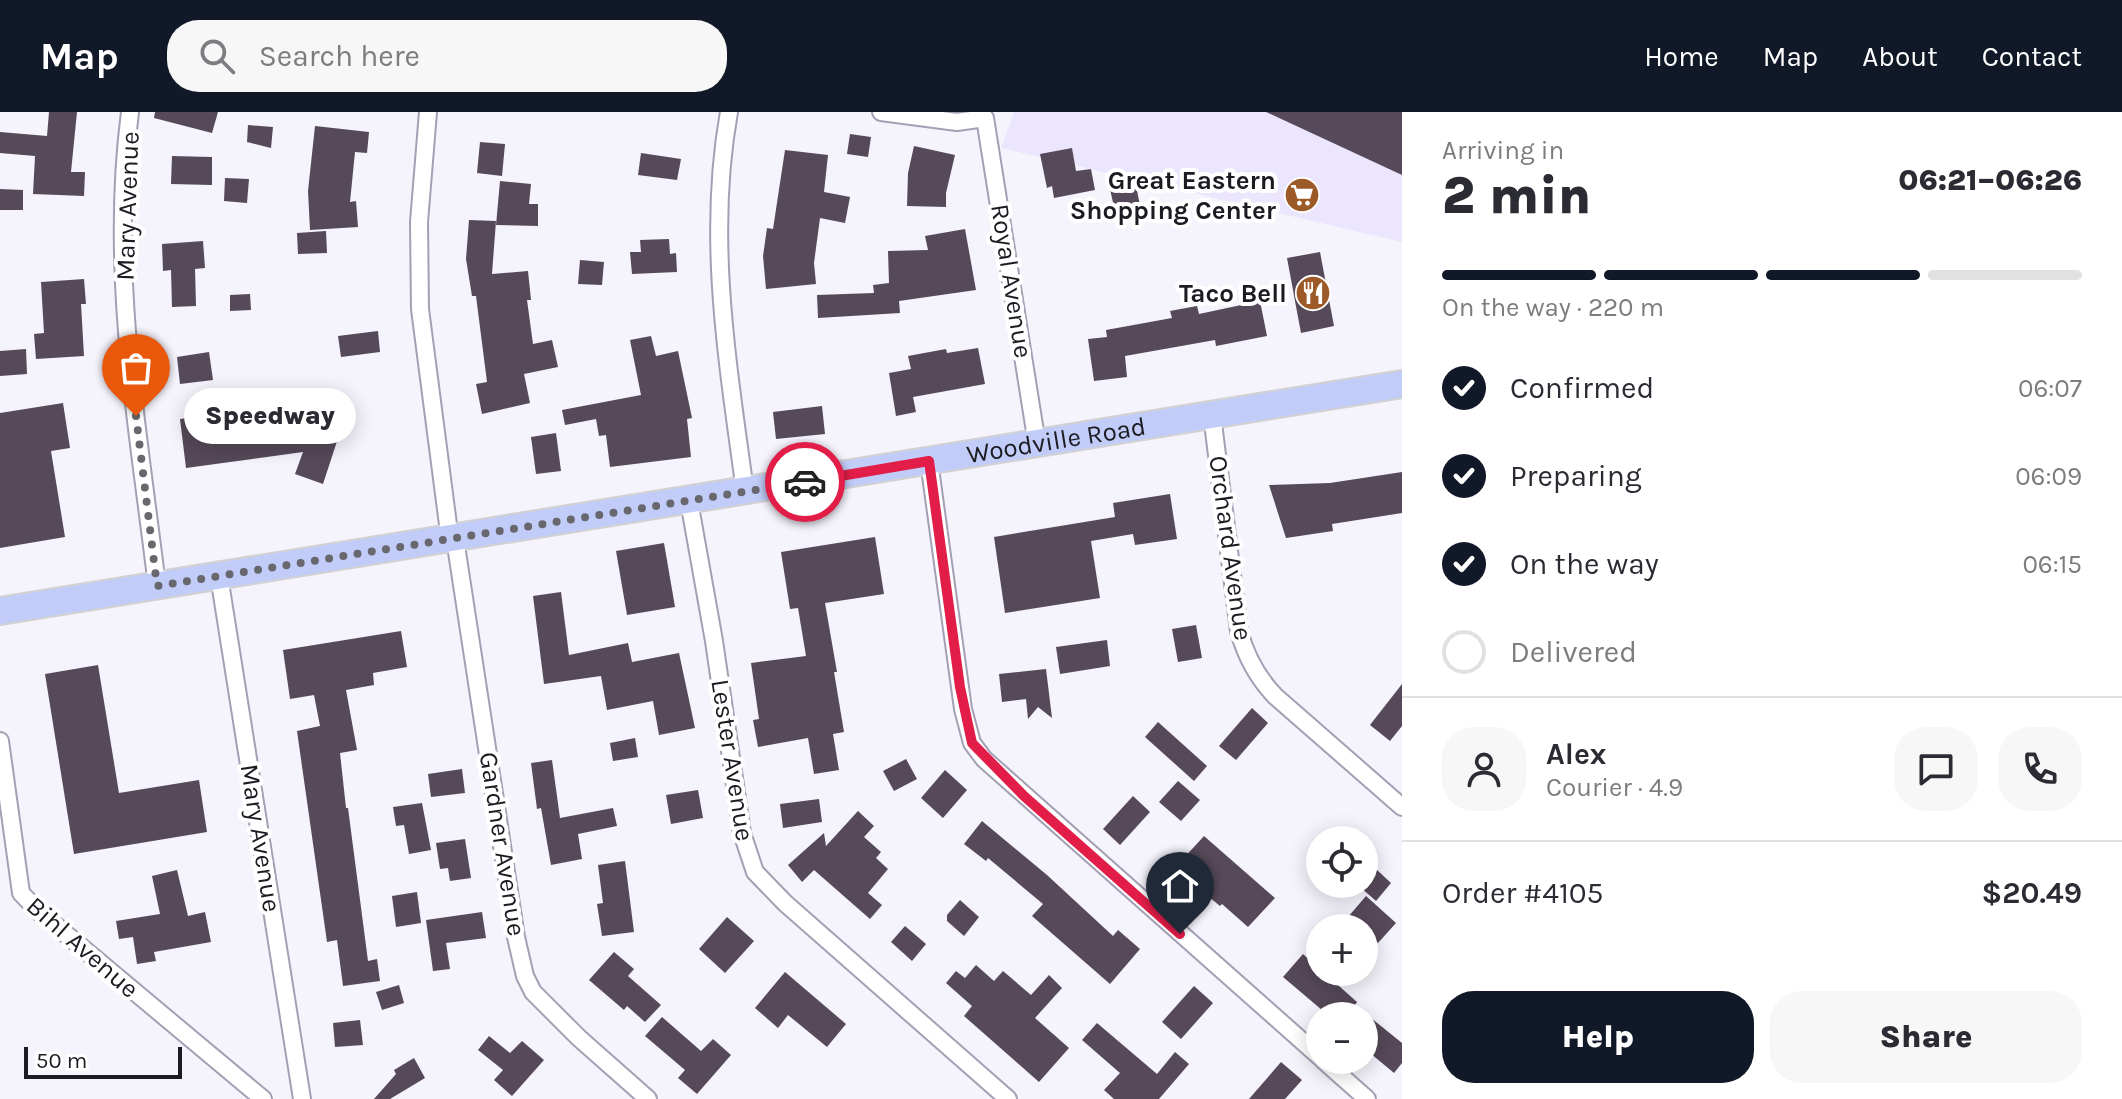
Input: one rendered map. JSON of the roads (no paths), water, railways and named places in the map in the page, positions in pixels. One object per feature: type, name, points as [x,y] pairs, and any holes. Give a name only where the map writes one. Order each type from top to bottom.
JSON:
[{"type":"main road","name":"Woodville Road","points":[[0,611],[1402,384]]},
{"type":"street","name":"Mary Avenue","points":[[130,112],[121,243],[128,355],[157,586]]},
{"type":"street","name":"Gardner Avenue","points":[[428,112],[419,222],[420,309],[452,540],[516,937],[525,976],[533,992],[648,1099]]},
{"type":"street","points":[[729,112],[721,172],[719,269],[745,491]]},
{"type":"street","name":"Royal Avenue","points":[[881,112],[957,122],[985,118],[1037,444]]},
{"type":"street","name":"Orchard Avenue","points":[[1212,415],[1237,616],[1248,658],[1275,696],[1402,807]]},
{"type":"street","points":[[929,461],[963,709],[969,737],[976,750],[1306,1045]]},
{"type":"street","name":"Lester Avenue","points":[[689,501],[714,641],[736,803],[755,872],[785,903],[1008,1099]]},
{"type":"street","name":"Mary Avenue","points":[[219,576],[302,1099]]},
{"type":"street","name":"Bihl Avenue","points":[[0,741],[21,893],[37,910],[263,1099]]},
{"type":"street","points":[[1339,1074],[1367,1099]]},
{"type":"place","name":"Great Eastern Shopping Center","points":[[1302,195]]},
{"type":"place","name":"Taco Bell","points":[[1313,293]]},
{"type":"place","name":"Speedway","points":[[136,416]]}]
